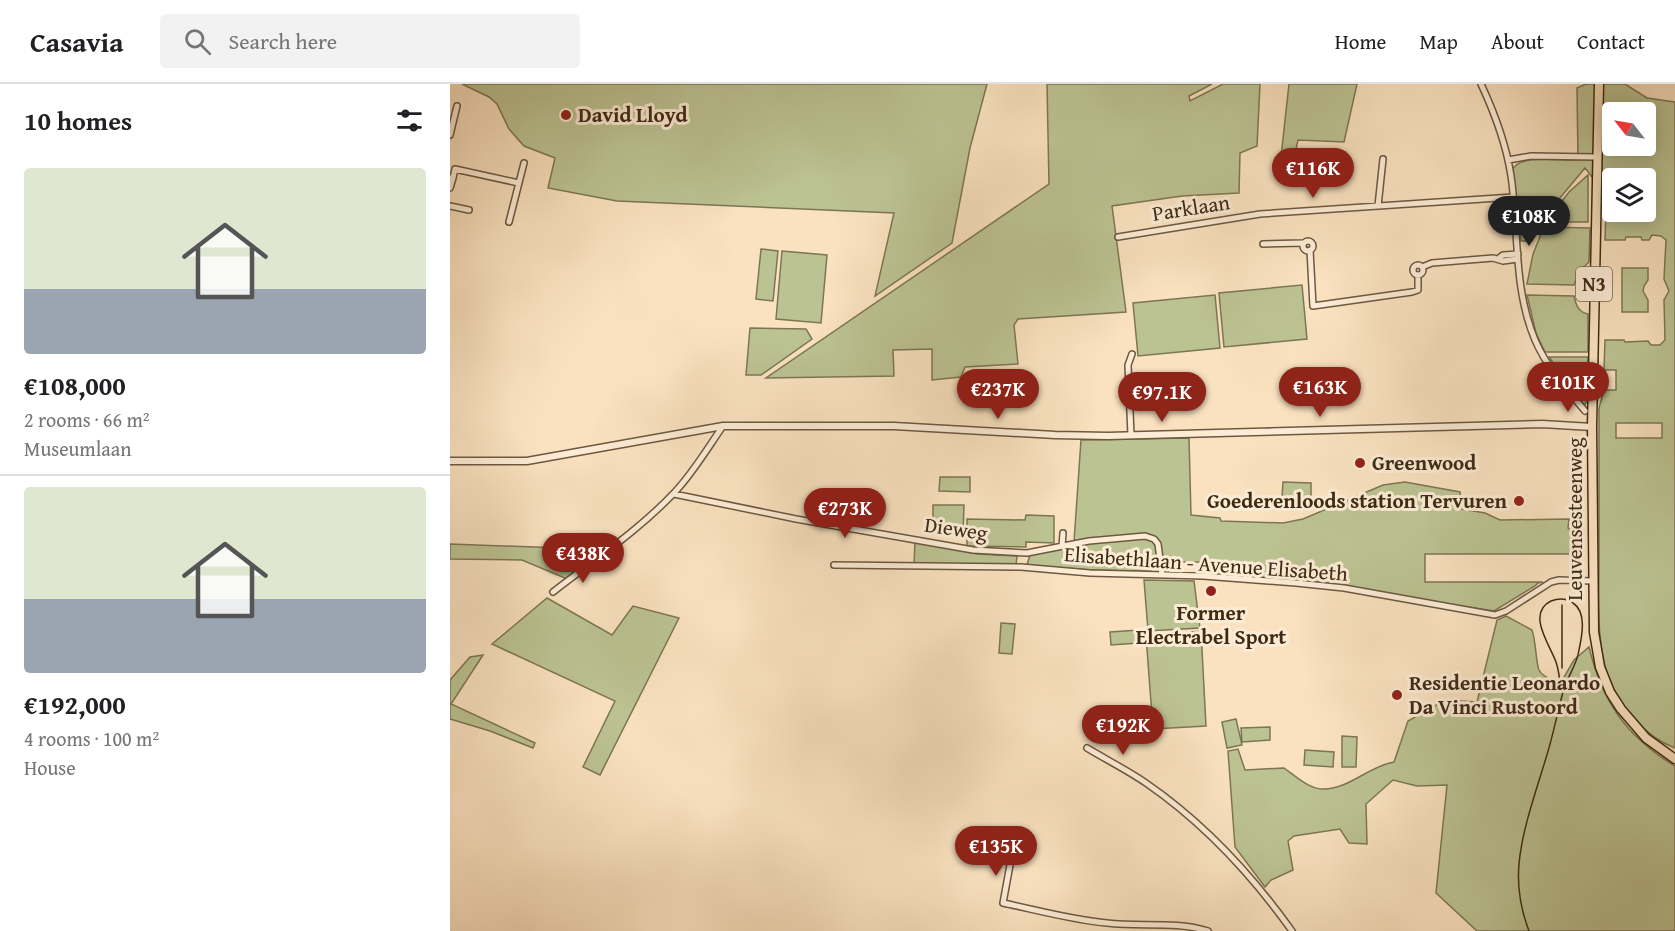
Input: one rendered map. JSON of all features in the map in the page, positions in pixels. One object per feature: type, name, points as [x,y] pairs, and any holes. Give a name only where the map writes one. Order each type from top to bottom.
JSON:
[{"type":"main road","name":"Leuvensesteenweg","points":[[1599,84],[1592,427],[1594,632],[1597,656],[1604,679],[1626,717],[1646,738],[1675,758]]},
{"type":"street","points":[[1481,84],[1498,119],[1508,160],[1514,197],[1523,301],[1535,339],[1552,371],[1584,411]]},
{"type":"street","points":[[450,135],[457,106]]},
{"type":"street","points":[[1508,160],[1531,156],[1596,157]]},
{"type":"street","points":[[1378,206],[1383,159]]},
{"type":"street","points":[[509,222],[524,163]]},
{"type":"street","points":[[450,188],[455,169],[519,183]]},
{"type":"street","name":"Parklaan","points":[[1118,237],[1238,217],[1514,197]]},
{"type":"street","points":[[450,206],[469,210]]},
{"type":"street","points":[[1263,244],[1303,243],[1304,249],[1310,250],[1313,306],[1418,290],[1418,275],[1413,269],[1417,265],[1422,267],[1432,263],[1500,258],[1503,261],[1518,256]]},
{"type":"street","points":[[1131,435],[1128,365],[1132,354]]},
{"type":"street","points":[[450,461],[527,461],[723,426],[894,426],[1055,435],[1542,424],[1592,427]]},
{"type":"street","points":[[553,592],[642,523],[674,494],[700,461],[723,426]]},
{"type":"street","name":"Dieweg","points":[[674,494],[795,519],[963,549],[1022,553],[1105,539],[1149,537],[1154,539],[1159,547],[1162,575]]},
{"type":"street","points":[[1062,546],[1063,533]]},
{"type":"street","points":[[1021,567],[1022,553]]},
{"type":"street","name":"Elisabethlaan - Avenue Elisabeth","points":[[834,565],[1021,567],[1090,573],[1203,576],[1323,586],[1495,615],[1555,580],[1593,581]]},
{"type":"street","points":[[1087,748],[1156,790],[1216,841],[1263,893],[1292,931]]},
{"type":"street","points":[[1012,854],[1003,903],[1106,923],[1189,926],[1208,931]]},
{"type":"green space","points":[[462,84],[987,84],[970,148],[952,243],[875,296],[894,213],[617,201],[548,188],[555,158],[524,146],[509,129],[497,104],[489,97]]},
{"type":"green space","points":[[1047,84],[1212,84],[1189,96],[1190,101],[1223,84],[1260,84],[1257,146],[1240,153],[1239,193],[1182,196],[1112,206],[1126,312],[1018,319],[1014,325],[1018,364],[965,367],[961,377],[932,380],[932,349],[893,350],[894,376],[766,378],[1049,184]]},
{"type":"green space","points":[[1289,84],[1357,84],[1344,142],[1298,140],[1294,158],[1281,157]]},
{"type":"green space","points":[[1586,84],[1625,84],[1647,98],[1675,102],[1675,748],[1653,736],[1644,728],[1634,719],[1619,698],[1604,663],[1599,620],[1599,408],[1604,390],[1616,390],[1616,370],[1604,370],[1605,340],[1648,341],[1651,345],[1660,345],[1665,340],[1664,300],[1669,291],[1664,279],[1666,240],[1661,236],[1652,235],[1649,240],[1642,240],[1641,237],[1626,237],[1625,240],[1605,240],[1606,222],[1656,222],[1656,168],[1602,168],[1602,186],[1585,168],[1554,205],[1532,241],[1521,241],[1512,171],[1516,165],[1541,159],[1578,160],[1577,88]],"holes":[[[1616,423],[1662,423],[1662,438],[1616,438]]]},
{"type":"green space","points":[[1588,175],[1588,222],[1546,222],[1569,192]]},
{"type":"green space","points":[[1544,227],[1590,228],[1589,262],[1579,272],[1574,285],[1527,284],[1533,254]]},
{"type":"green space","points":[[761,249],[778,251],[773,301],[756,299]]},
{"type":"green space","points":[[782,251],[827,255],[821,323],[776,319]]},
{"type":"green space","points":[[1622,268],[1648,268],[1648,280],[1643,291],[1648,300],[1648,312],[1622,312]]},
{"type":"green space","points":[[1302,285],[1307,339],[1224,347],[1219,293]]},
{"type":"green space","points":[[1215,295],[1220,348],[1138,356],[1133,303]]},
{"type":"green space","points":[[1527,295],[1574,296],[1578,308],[1588,314],[1588,352],[1545,352],[1536,333]]},
{"type":"green space","points":[[750,328],[806,329],[812,339],[761,375],[746,375]]},
{"type":"green space","points":[[1549,357],[1588,357],[1586,403],[1584,405]]},
{"type":"green space","points":[[1189,438],[1191,515],[1220,518],[1221,521],[1283,523],[1303,519],[1383,485],[1405,482],[1460,492],[1462,509],[1485,513],[1500,520],[1569,519],[1568,528],[1575,534],[1576,554],[1425,554],[1425,582],[1543,582],[1494,611],[1286,579],[1237,576],[1237,566],[1205,562],[1165,562],[1169,572],[1090,570],[1027,565],[1031,551],[1074,542],[1081,440]]},
{"type":"green space","points":[[940,477],[970,477],[970,492],[939,491]]},
{"type":"green space","points":[[1283,482],[1311,483],[1311,498],[1282,497]]},
{"type":"green space","points":[[933,505],[964,505],[963,534],[933,533]]},
{"type":"green space","points":[[1026,515],[1054,516],[1054,543],[1026,542],[1026,547],[967,546],[967,519],[1025,520]]},
{"type":"green space","points":[[915,541],[977,554],[1017,556],[1016,565],[914,564]]},
{"type":"green space","points":[[450,544],[602,551],[567,579],[522,560],[450,559]]},
{"type":"green space","points":[[1144,580],[1194,581],[1200,628],[1148,631]]},
{"type":"green space","points":[[547,598],[612,635],[633,606],[679,618],[600,775],[583,767],[615,701],[492,644]]},
{"type":"green space","points":[[1506,616],[1532,630],[1539,670],[1545,677],[1560,684],[1574,660],[1589,647],[1601,685],[1619,716],[1643,743],[1675,766],[1675,931],[1477,931],[1436,893],[1447,785],[1417,786],[1393,780],[1366,804],[1367,844],[1349,843],[1340,829],[1294,836],[1288,841],[1293,870],[1271,880],[1265,887],[1235,847],[1228,751],[1238,749],[1245,770],[1284,768],[1307,784],[1322,789],[1341,786],[1376,768],[1394,762],[1408,721],[1445,700],[1477,702],[1497,620]]},
{"type":"green space","points":[[1001,623],[1015,624],[1012,654],[999,653]]},
{"type":"green space","points":[[1139,630],[1139,643],[1111,645],[1110,632]]},
{"type":"green space","points":[[1201,631],[1206,726],[1153,729],[1146,636]]},
{"type":"green space","points":[[483,655],[451,704],[535,743],[533,748],[490,731],[450,719],[450,680],[470,657]]},
{"type":"green space","points":[[1236,719],[1242,745],[1227,748],[1222,722]]},
{"type":"green space","points":[[1270,727],[1270,740],[1242,742],[1241,728]]},
{"type":"green space","points":[[1342,736],[1357,737],[1356,767],[1342,767]]},
{"type":"green space","points":[[1305,750],[1334,752],[1333,767],[1304,765]]},
{"type":"tram line","points":[[1529,931],[1519,889],[1521,851],[1526,824],[1563,692],[1578,655],[1582,631],[1582,618],[1577,607],[1570,601],[1557,599],[1544,606],[1540,613],[1540,621],[1557,665],[1560,689]]},
{"type":"tram line","points":[[1562,605],[1562,668]]},
{"type":"place","name":"David Lloyd","points":[[566,115]]},
{"type":"place","name":"Greenwood","points":[[1360,463]]},
{"type":"place","name":"Goederenloods station Tervuren","points":[[1519,501]]},
{"type":"place","name":"Former Electrabel Sport","points":[[1211,591]]},
{"type":"place","name":"Residentie Leonardo Da Vinci Rustoord","points":[[1397,695]]}]
